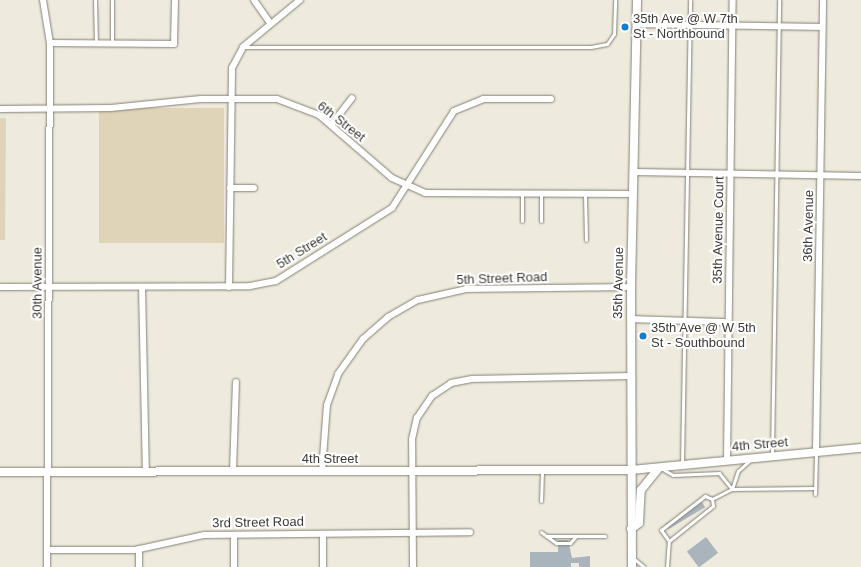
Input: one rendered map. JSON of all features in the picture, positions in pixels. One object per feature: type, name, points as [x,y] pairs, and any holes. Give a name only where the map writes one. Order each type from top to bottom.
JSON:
[{"type":"main road","name":"35th Avenue","points":[[632,567],[630,376],[637,0]]},
{"type":"main road","name":"4th Street","points":[[0,472],[631,470],[861,448]]},
{"type":"main road","points":[[632,529],[638,523],[641,490],[660,468]]},
{"type":"street","name":"30th Avenue","points":[[43,0],[50,43],[48,567]]},
{"type":"street","points":[[254,0],[270,23]]},
{"type":"street","points":[[229,287],[231,99],[234,59],[243,47],[270,23],[300,0]]},
{"type":"street","name":"35th Avenue Court","points":[[727,460],[733,0]]},
{"type":"street","name":"36th Avenue","points":[[816,452],[823,0]]},
{"type":"street","points":[[50,43],[174,44],[175,2]]},
{"type":"street","points":[[637,24],[822,27]]},
{"type":"street","points":[[331,125],[352,98]]},
{"type":"street","name":"6th Street","points":[[0,109],[111,108],[231,99],[277,99],[308,109],[331,125],[383,171],[408,188],[441,195],[633,194]]},
{"type":"street","name":"5th Street","points":[[0,287],[229,287],[276,281],[392,208],[408,188],[445,122],[465,104],[483,99],[551,99]]},
{"type":"street","points":[[634,172],[861,176]]},
{"type":"street","points":[[230,188],[254,188]]},
{"type":"street","points":[[142,287],[146,472]]},
{"type":"street","name":"5th Street Road","points":[[322,471],[324,424],[338,374],[362,339],[388,316],[418,300],[466,289],[631,287]]},
{"type":"street","points":[[631,319],[728,322]]},
{"type":"street","points":[[413,567],[412,439],[417,418],[432,396],[451,383],[472,379],[630,376]]},
{"type":"street","points":[[233,471],[236,382]]},
{"type":"street","name":"3rd Street Road","points":[[48,550],[139,549],[178,539],[234,535],[470,532]]},
{"type":"street","points":[[323,534],[323,567]]},
{"type":"street","points":[[234,535],[234,567]]},
{"type":"street","points":[[139,549],[139,567]]},
{"type":"lane","points":[[95,0],[96,44]]},
{"type":"lane","points":[[112,0],[112,44]]},
{"type":"lane","points":[[243,47],[591,47],[607,44],[614,34],[615,0]]},
{"type":"lane","points":[[682,466],[690,0]]},
{"type":"lane","points":[[772,456],[775,174],[779,0]]},
{"type":"lane","points":[[522,195],[522,221]]},
{"type":"lane","points":[[541,195],[541,221]]},
{"type":"lane","points":[[585,195],[586,240]]},
{"type":"lane","points":[[815,494],[816,452]]},
{"type":"lane","points":[[732,489],[738,471],[752,458]]},
{"type":"lane","points":[[660,468],[673,475],[719,473],[732,489]]},
{"type":"lane","points":[[541,501],[542,470]]},
{"type":"lane","points":[[667,567],[669,542],[661,530],[668,523],[683,515],[705,496],[712,499],[732,489],[815,488]]},
{"type":"lane","points":[[669,542],[684,530],[701,512],[713,506],[712,499]]},
{"type":"lane","points":[[674,519],[677,522]]},
{"type":"lane","points":[[668,523],[671,527]]},
{"type":"lane","points":[[681,526],[684,530]]},
{"type":"lane","points":[[541,532],[555,542],[563,543],[572,542],[576,536]]},
{"type":"lane","points":[[674,532],[677,536]]},
{"type":"lane","points":[[546,536],[605,536]]},
{"type":"lane","points":[[632,556],[644,567]]},
{"type":"shaded area","points":[[99,108],[224,108],[224,243],[99,243]]},
{"type":"shaded area","points":[[0,118],[6,118],[5,240],[0,240]]},
{"type":"building","points":[[702,502],[705,507],[668,529],[665,524]]},
{"type":"building","points":[[706,537],[718,553],[699,567],[687,551]]},
{"type":"building","points":[[558,540],[568,540],[572,558],[590,556],[590,567],[579,567],[579,563],[571,563],[571,567],[530,567],[530,552],[558,552]]},
{"type":"place","name":"35th Ave @ W 7th St - Northbound","points":[[625,27]]},
{"type":"place","name":"35th Ave @ W 5th St - Southbound","points":[[643,336]]}]
